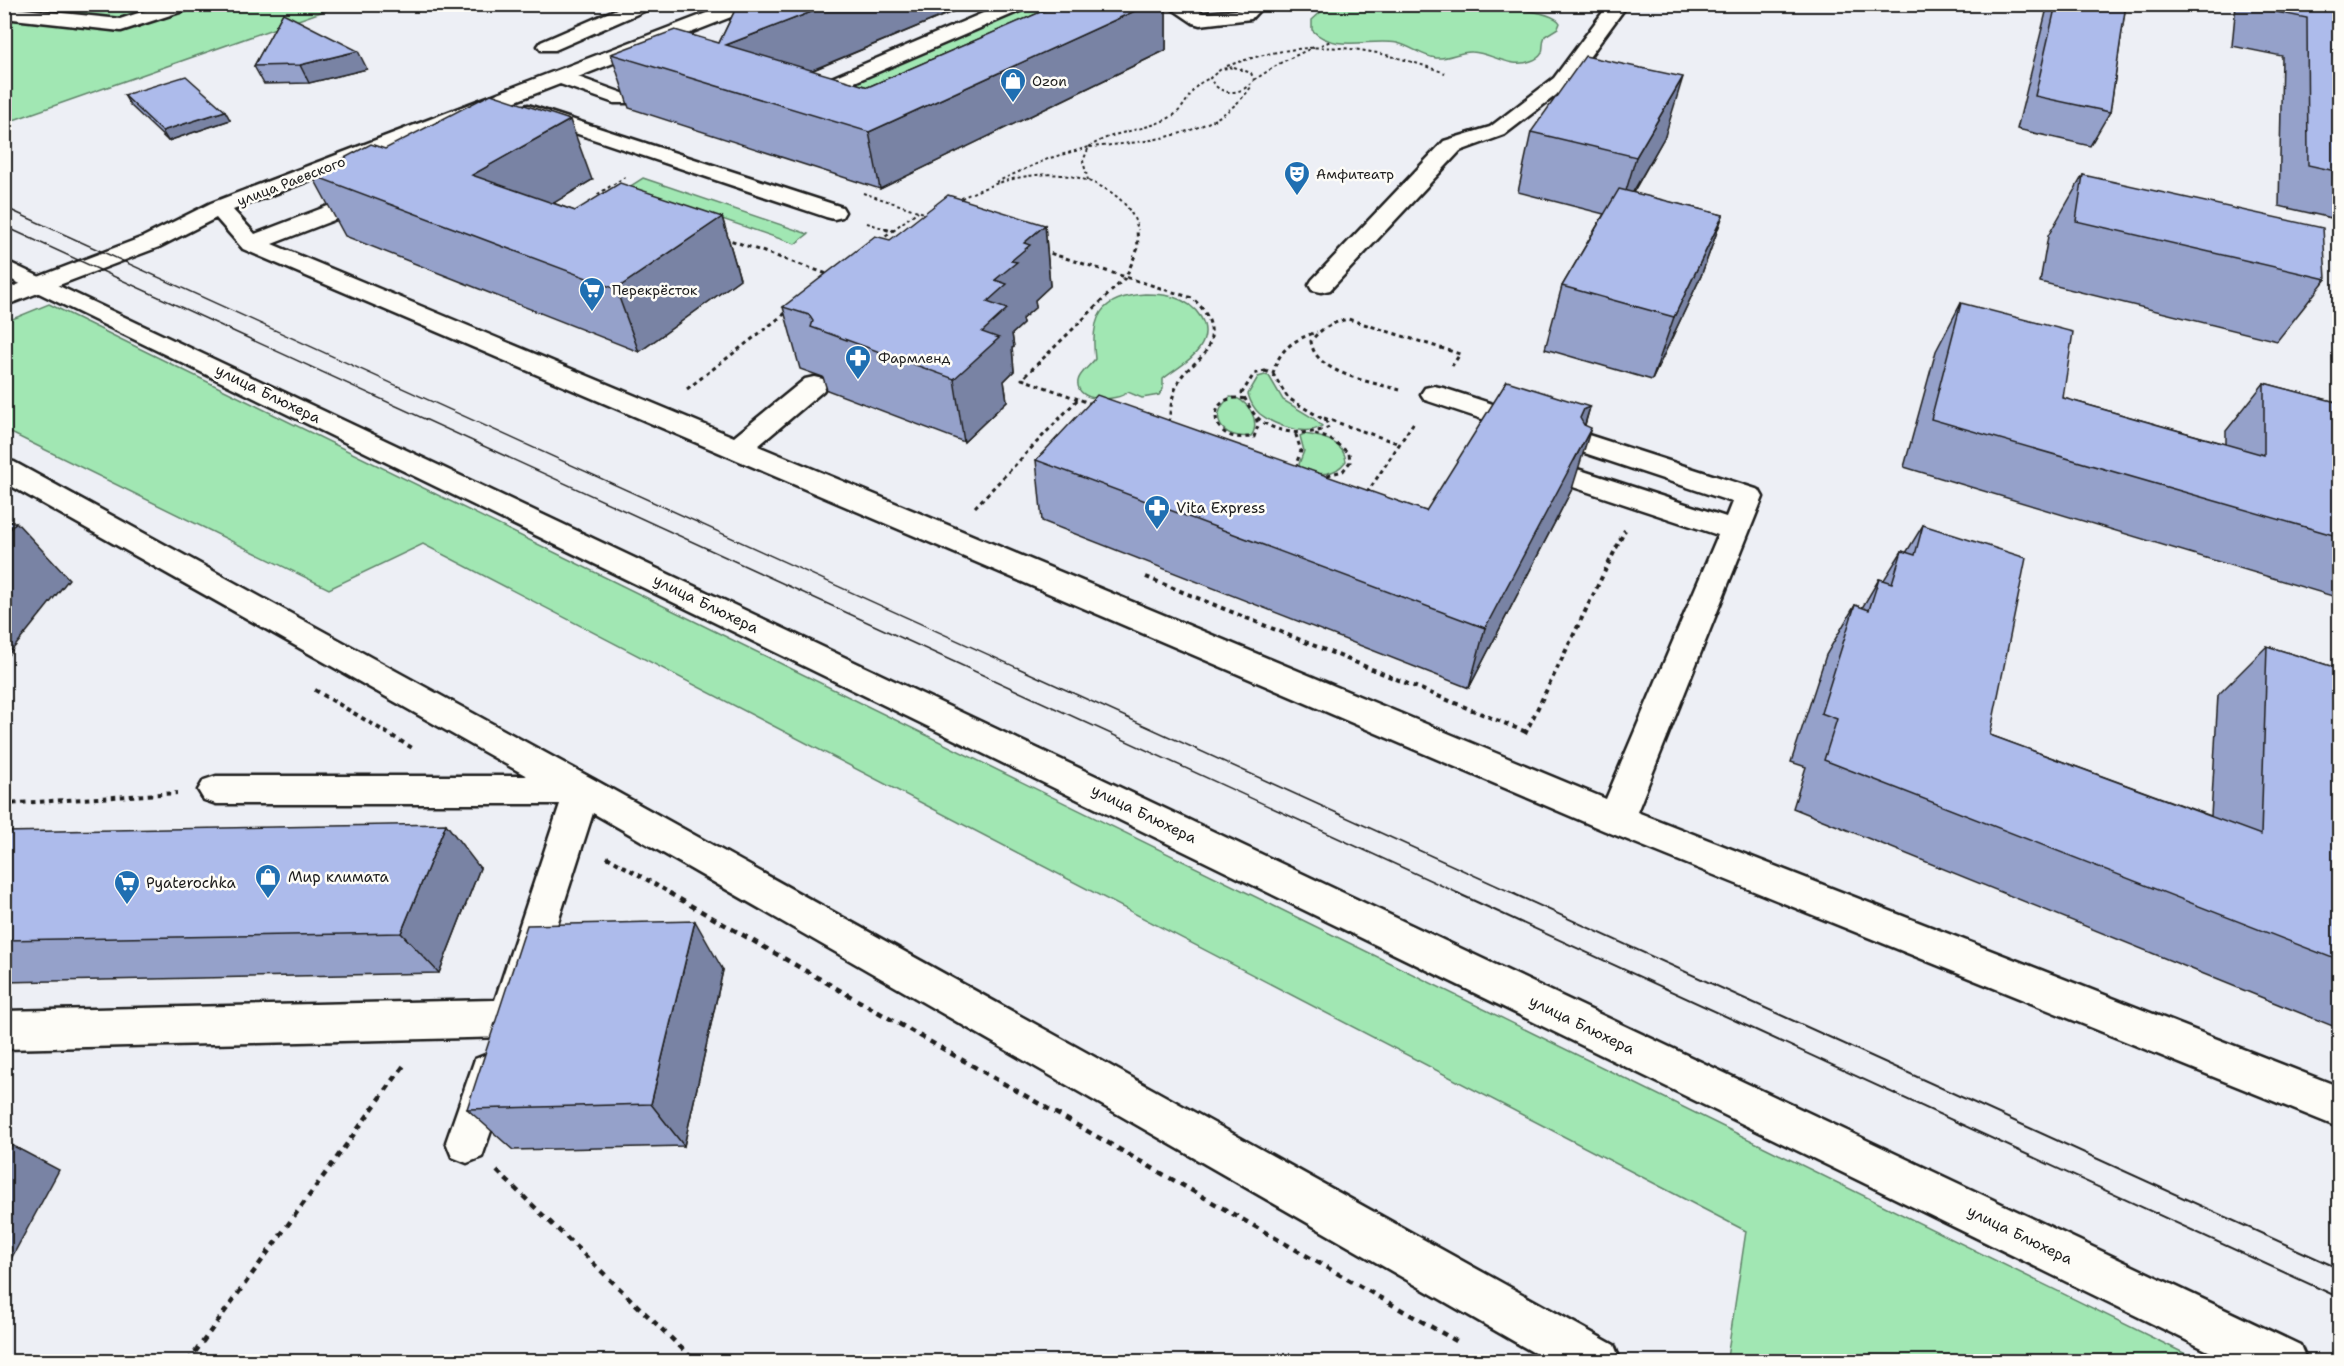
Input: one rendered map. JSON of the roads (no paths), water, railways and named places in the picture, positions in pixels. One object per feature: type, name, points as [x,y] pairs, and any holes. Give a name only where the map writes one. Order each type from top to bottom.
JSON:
[{"type":"street","points":[[4,12],[121,25],[186,4]]},
{"type":"street","points":[[808,95],[1021,4]]},
{"type":"street","points":[[1174,4],[1200,19],[1244,15],[1256,4]]},
{"type":"street","points":[[1321,285],[1452,146],[1497,131],[1561,82],[1619,4]]},
{"type":"street","points":[[548,46],[637,6]]},
{"type":"street","name":"улица Раевского","points":[[4,299],[151,242],[219,208],[560,77],[730,7]]},
{"type":"street","points":[[560,77],[621,99]]},
{"type":"street","points":[[498,101],[834,212]]},
{"type":"street","points":[[533,136],[566,124]]},
{"type":"street","points":[[251,244],[399,188]]},
{"type":"street","points":[[219,208],[251,244],[1616,819],[2340,1108]]},
{"type":"street","name":"улица Блюхера","points":[[4,267],[2283,1362]]},
{"type":"street","points":[[737,449],[814,385]]},
{"type":"street","points":[[1432,397],[1749,497],[1616,819]]},
{"type":"street","points":[[4,470],[583,790],[1598,1362]]},
{"type":"street","points":[[1577,478],[1735,530]]},
{"type":"street","points":[[216,790],[583,790]]},
{"type":"street","points":[[467,1143],[583,790]]},
{"type":"street","points":[[4,1030],[509,1018]]},
{"type":"tram line","points":[[4,207],[1515,894]]},
{"type":"tram line","points":[[4,226],[1460,894]]},
{"type":"tram line","points":[[1457,893],[2340,1298]]},
{"type":"tram line","points":[[1512,893],[2340,1269]]},
{"type":"place","name":"Ozon","points":[[1013,104]]},
{"type":"place","name":"Амфитеатр","points":[[1297,197]]},
{"type":"place","name":"Перекрёсток","points":[[592,313]]},
{"type":"place","name":"Фармленд","points":[[858,381]]},
{"type":"place","name":"Vita Express","points":[[1157,531]]},
{"type":"place","name":"Мир климата","points":[[268,900]]},
{"type":"place","name":"Pyaterochka","points":[[127,906]]}]
